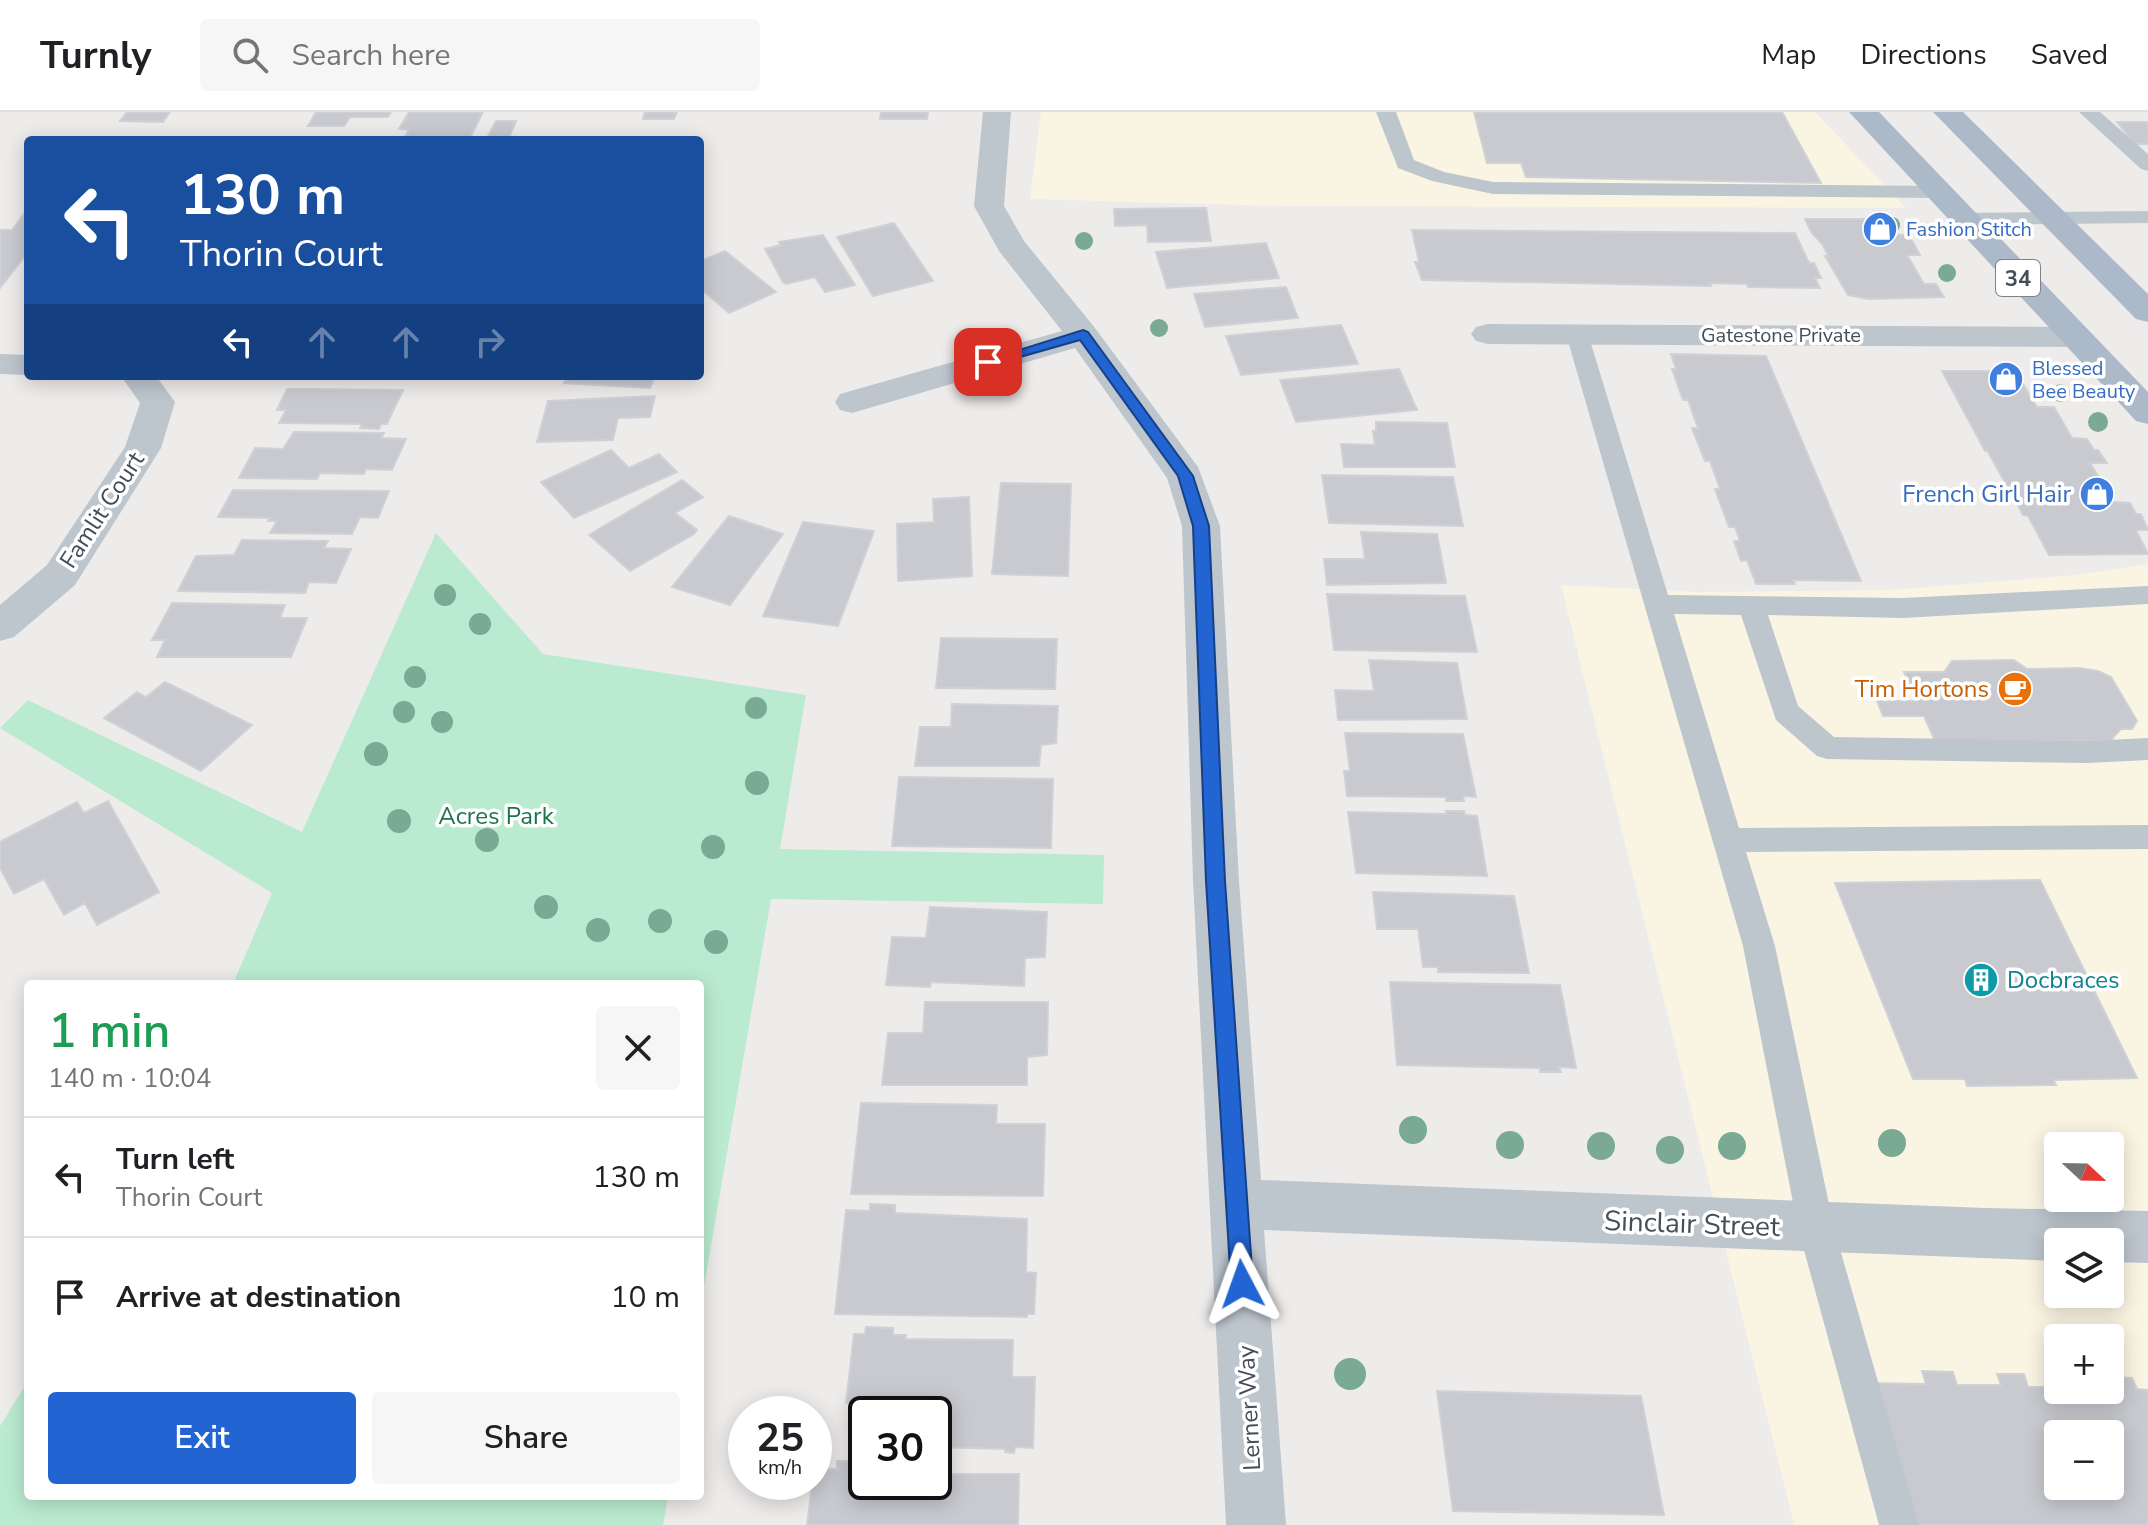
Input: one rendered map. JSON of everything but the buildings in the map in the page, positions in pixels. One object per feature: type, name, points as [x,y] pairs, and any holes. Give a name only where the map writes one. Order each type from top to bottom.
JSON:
[{"type":"main road","name":"34","points":[[1863,112],[2148,413]]},
{"type":"main road","points":[[1947,112],[2148,312]]},
{"type":"street","name":"Lerner Way","points":[[997,112],[989,206],[1010,244],[1083,335],[1185,476],[1201,526],[1216,881],[1256,1525]]},
{"type":"street","name":"Gatestone Private","points":[[1488,334],[2074,337]]},
{"type":"street","points":[[852,402],[1083,335]]},
{"type":"street","points":[[0,364],[24,365]]},
{"type":"street","name":"Famlit Court","points":[[0,627],[61,575],[143,448],[158,402],[141,380]]},
{"type":"street","name":"Sinclair Street","points":[[1237,1204],[1816,1228],[2148,1237]]},
{"type":"lane","points":[[1386,112],[1405,164],[1439,177],[1493,188],[1937,192]]},
{"type":"lane","points":[[2089,112],[2148,165]]},
{"type":"lane","points":[[1962,219],[2148,217]]},
{"type":"lane","points":[[1577,334],[1759,946],[1816,1228],[1899,1525]]},
{"type":"lane","points":[[1655,604],[1903,608],[2148,595]]},
{"type":"lane","points":[[1752,606],[1786,712],[1827,748],[2087,752],[2148,749]]},
{"type":"lane","points":[[1727,840],[2148,837]]},
{"type":"shaded area","points":[[1041,112],[1815,112],[1906,208],[1284,206],[1030,199]]},
{"type":"shaded area","points":[[2148,564],[2148,1525],[1794,1525],[1561,585],[1699,592],[1890,590],[2077,575]]},
{"type":"green space","name":"Acres Park","points":[[436,533],[543,654],[806,695],[780,849],[1104,855],[1103,904],[771,899],[704,1286],[704,980],[235,980],[272,893],[0,728],[28,700],[302,832]]},
{"type":"green space","points":[[24,1387],[24,1500],[667,1500],[663,1525],[0,1525],[0,1426]]},
{"type":"place","name":"Fashion Stitch","points":[[1880,229]]},
{"type":"place","name":"Blessed Bee Beauty","points":[[2006,379]]},
{"type":"place","name":"French Girl Hair","points":[[2097,494]]},
{"type":"place","name":"Tim Hortons","points":[[2015,689]]},
{"type":"place","name":"Docbraces","points":[[1981,980]]},
{"type":"route","points":[[988,362],[1083,335],[1185,476],[1201,526],[1216,881],[1242,1284]]}]
